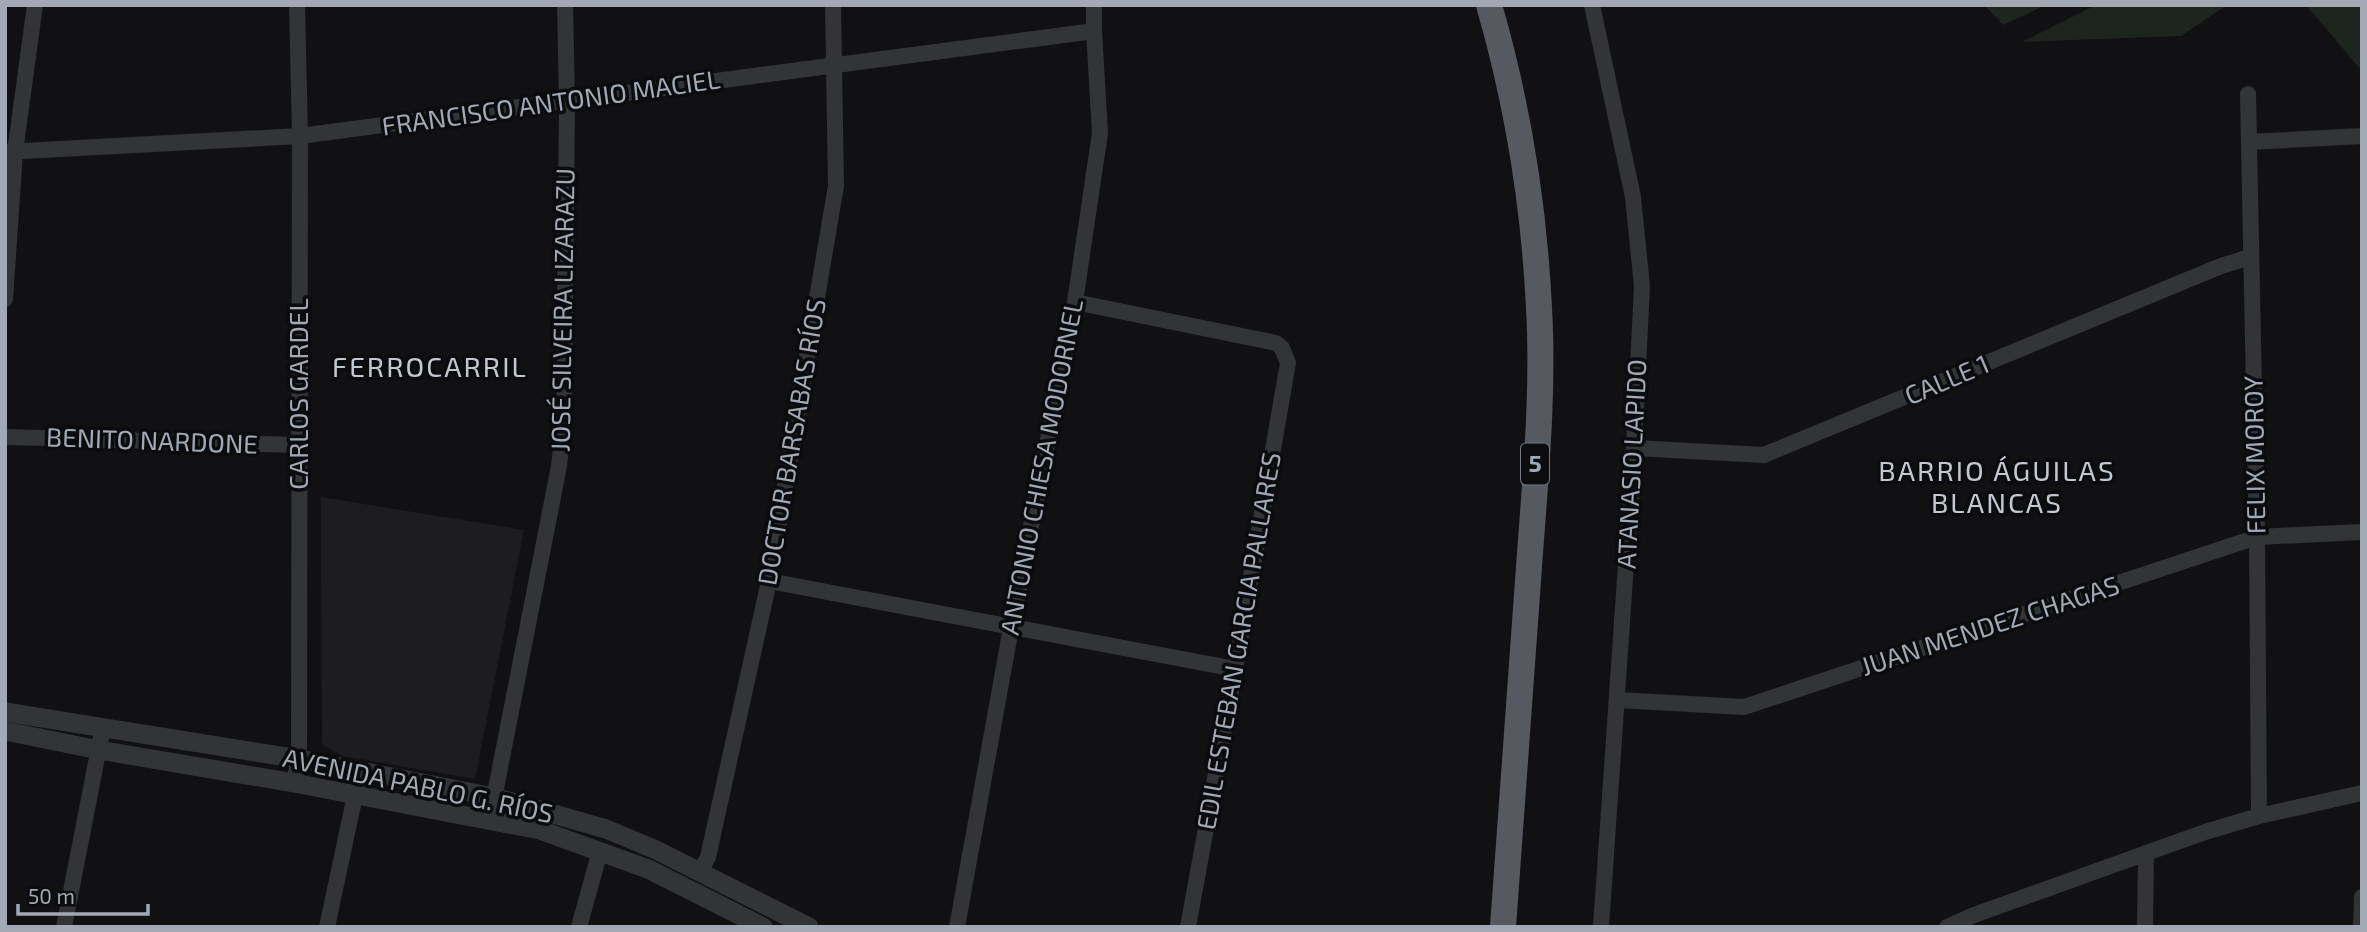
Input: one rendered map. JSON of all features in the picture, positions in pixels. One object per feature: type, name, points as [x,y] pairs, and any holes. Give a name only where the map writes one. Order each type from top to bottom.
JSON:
[{"type":"highway","name":"5","points":[[1489,5],[1514,102],[1525,162],[1539,310],[1539,398],[1533,503],[1503,927]]},
{"type":"street","points":[[5,299],[10,152],[35,5]]},
{"type":"street","name":"CARLOS GARDEL","points":[[294,783],[299,759],[300,136],[297,5]]},
{"type":"street","name":"JOSÉ SILVEIRA LIZARAZU","points":[[490,819],[556,480],[564,422],[567,102],[565,5]]},
{"type":"street","name":"DOCTOR BARSABAS RÍOS","points":[[700,872],[708,858],[769,581],[836,186],[833,5]]},
{"type":"street","name":"ANTONIO CHIESA MODORNEL","points":[[957,927],[1011,628],[1075,302],[1101,133],[1094,5]]},
{"type":"street","name":"ATANASIO LAPIDO","points":[[1592,5],[1633,197],[1642,286],[1618,701],[1601,927]]},
{"type":"street","name":"FRANCISCO ANTONIO MACIEL","points":[[10,152],[300,136],[1094,31]]},
{"type":"street","name":"FELIX MOROY","points":[[2248,94],[2257,537],[2259,816]]},
{"type":"street","points":[[2249,142],[2362,136]]},
{"type":"street","name":"CALLE 1","points":[[1634,448],[1764,456],[2221,266],[2250,257]]},
{"type":"street","name":"EDIL ESTEBAN GARCIA PALLARES","points":[[1075,302],[1276,343],[1286,355],[1287,372],[1188,927]]},
{"type":"street","name":"BENITO NARDONE","points":[[5,436],[299,445]]},
{"type":"street","name":"JUAN MENDEZ CHAGAS","points":[[1618,701],[1729,707],[1758,704],[2257,537],[2362,532]]},
{"type":"street","points":[[769,581],[1235,669]]},
{"type":"street","name":"AVENIDA PABLO G. RÍOS","points":[[5,712],[299,759],[494,797],[606,829],[654,849],[809,927]]},
{"type":"street","points":[[64,927],[103,727]]},
{"type":"street","name":"AVENIDA PABLO G. RÍOS","points":[[5,731],[540,830],[648,869],[763,927]]},
{"type":"street","points":[[327,927],[360,772]]},
{"type":"street","points":[[1947,927],[2146,853],[2259,816],[2362,793]]},
{"type":"street","points":[[579,927],[600,851]]},
{"type":"street","points":[[2145,927],[2146,853]]},
{"type":"street","points":[[2361,927],[2362,897]]},
{"type":"shaded area","points":[[1984,5],[2046,5],[2003,25]]},
{"type":"shaded area","points":[[2096,5],[2227,5],[2181,36],[2022,42]]},
{"type":"shaded area","points":[[2306,5],[2362,5],[2362,71]]},
{"type":"shaded area","points":[[321,497],[524,530],[475,779],[342,756],[322,744]]},
{"type":"district","name":"FERROCARRIL","points":[[430,367]]},
{"type":"district","name":"BARRIO ÁGUILAS BLANCAS","points":[[1997,487]]}]
